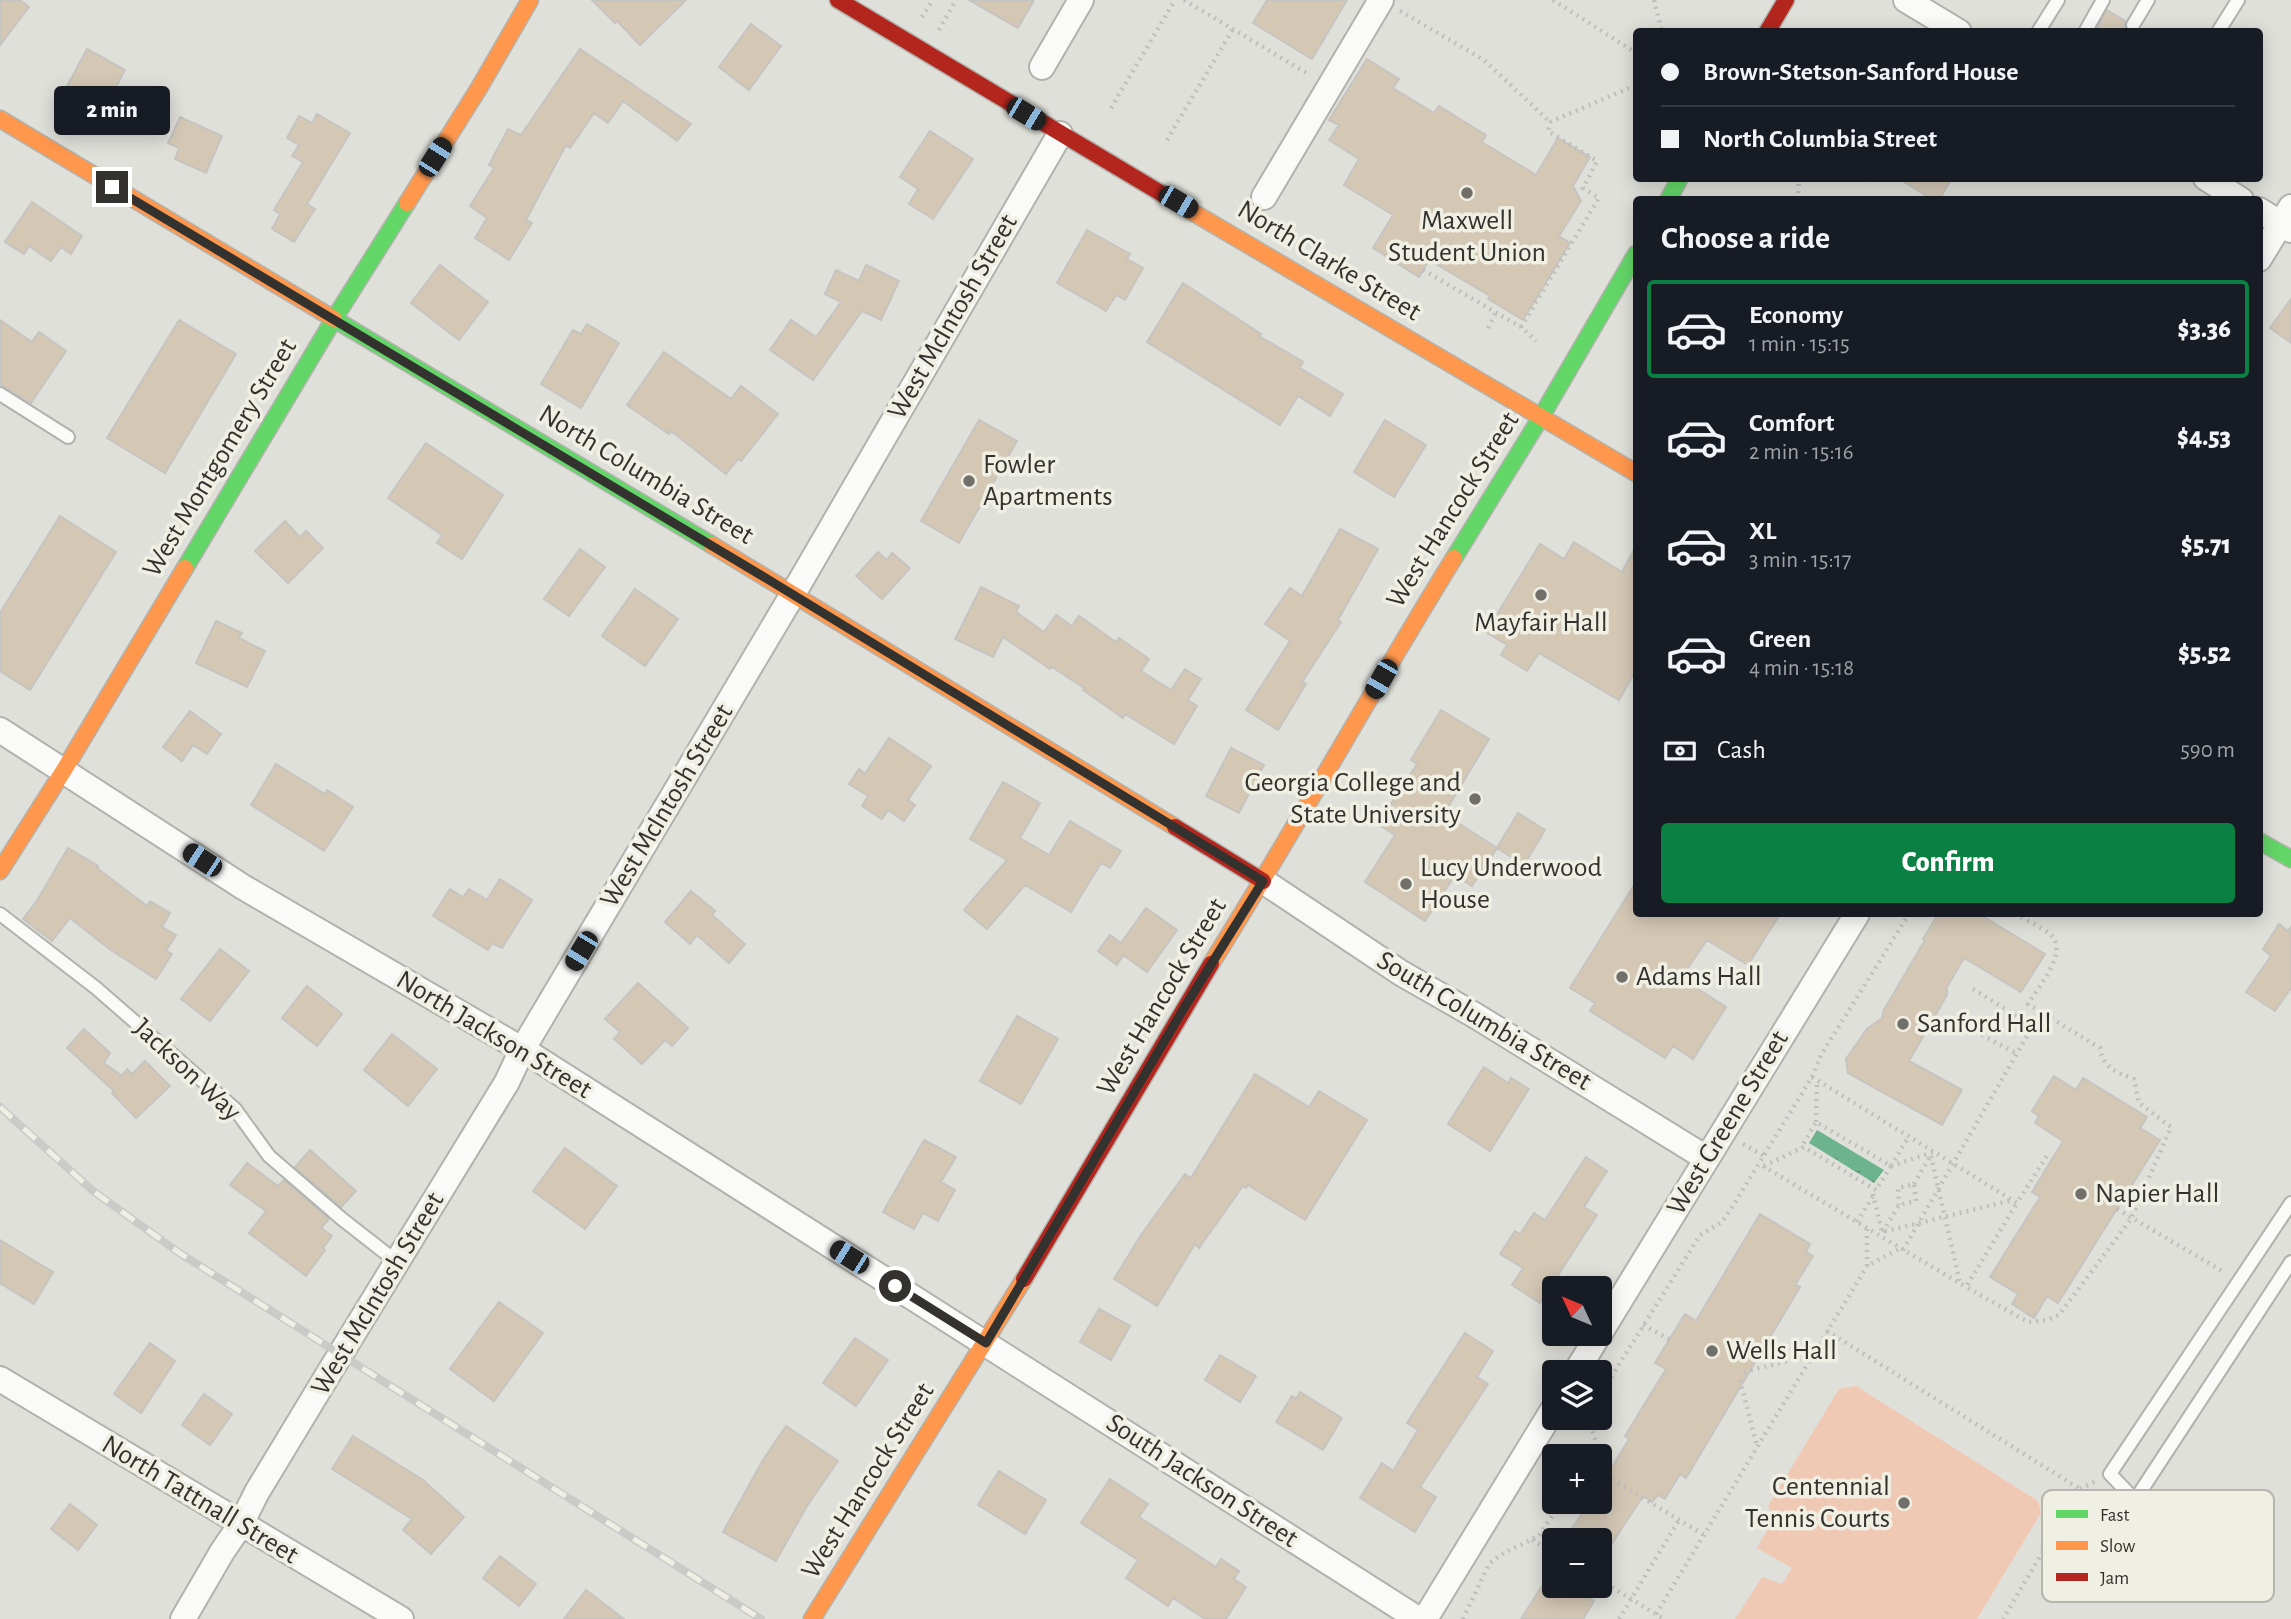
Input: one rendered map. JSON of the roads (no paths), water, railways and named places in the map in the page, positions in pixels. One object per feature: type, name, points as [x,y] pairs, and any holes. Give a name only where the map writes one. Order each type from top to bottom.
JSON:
[{"type":"main road","name":"West Montgomery Street","points":[[0,871],[64,770],[334,319],[479,88],[530,0]]},
{"type":"main road","name":"North Clarke Street","points":[[838,0],[1633,471]]},
{"type":"main road","points":[[1769,28],[1786,0]]},
{"type":"main road","name":"North Columbia Street","points":[[0,119],[793,594],[1263,881]]},
{"type":"main road","name":"West Hancock Street","points":[[812,1619],[986,1343],[1633,259]]},
{"type":"main road","points":[[2263,843],[2291,859]]},
{"type":"street","points":[[1042,67],[1081,0]]},
{"type":"street","points":[[1264,197],[1381,0]]},
{"type":"street","points":[[1906,0],[1952,28]]},
{"type":"street","name":"West McIntosh Street","points":[[183,1619],[222,1552],[242,1524],[257,1492],[508,1082],[522,1050],[793,594],[1060,134]]},
{"type":"street","points":[[2212,182],[2235,196]]},
{"type":"street","points":[[2263,211],[2288,220],[2263,254]]},
{"type":"street","name":"North Jackson Street","points":[[0,730],[243,887],[522,1050],[986,1343]]},
{"type":"street","name":"South Columbia Street","points":[[1263,881],[1401,973],[1706,1158]]},
{"type":"street","name":"West Greene Street","points":[[1612,1312],[1855,917]]},
{"type":"street","name":"South Jackson Street","points":[[986,1343],[1418,1619]]},
{"type":"street","name":"North Tattnall Street","points":[[0,1379],[401,1619]]},
{"type":"street","points":[[1425,1619],[1542,1428]]},
{"type":"lane","points":[[2040,28],[2058,0]]},
{"type":"lane","points":[[2087,28],[2103,0]]},
{"type":"lane","points":[[2133,25],[2148,0]]},
{"type":"lane","points":[[2220,28],[2238,0]]},
{"type":"lane","points":[[0,394],[68,437]]},
{"type":"lane","name":"Jackson Way","points":[[0,914],[96,988],[235,1109],[269,1156],[397,1262]]},
{"type":"lane","points":[[2125,1490],[2110,1474],[2291,1202]]},
{"type":"lane","points":[[2142,1490],[2291,1262]]},
{"type":"water","points":[[1817,1130],[1884,1170],[1874,1183],[1809,1143]]},
{"type":"railway","points":[[0,1107],[93,1191],[181,1254],[761,1619]]},
{"type":"place","name":"Maxwell Student Union","points":[[1467,193]]},
{"type":"place","name":"Fowler Apartments","points":[[969,481]]},
{"type":"place","name":"Mayfair Hall","points":[[1541,595]]},
{"type":"place","name":"Georgia College and State University","points":[[1475,799]]},
{"type":"place","name":"Lucy Underwood House","points":[[1406,884]]},
{"type":"place","name":"Adams Hall","points":[[1622,977]]},
{"type":"place","name":"Sanford Hall","points":[[1903,1024]]},
{"type":"place","name":"Napier Hall","points":[[2081,1194]]},
{"type":"place","name":"Wells Hall","points":[[1712,1351]]},
{"type":"place","name":"Centennial Tennis Courts","points":[[1904,1503]]}]
